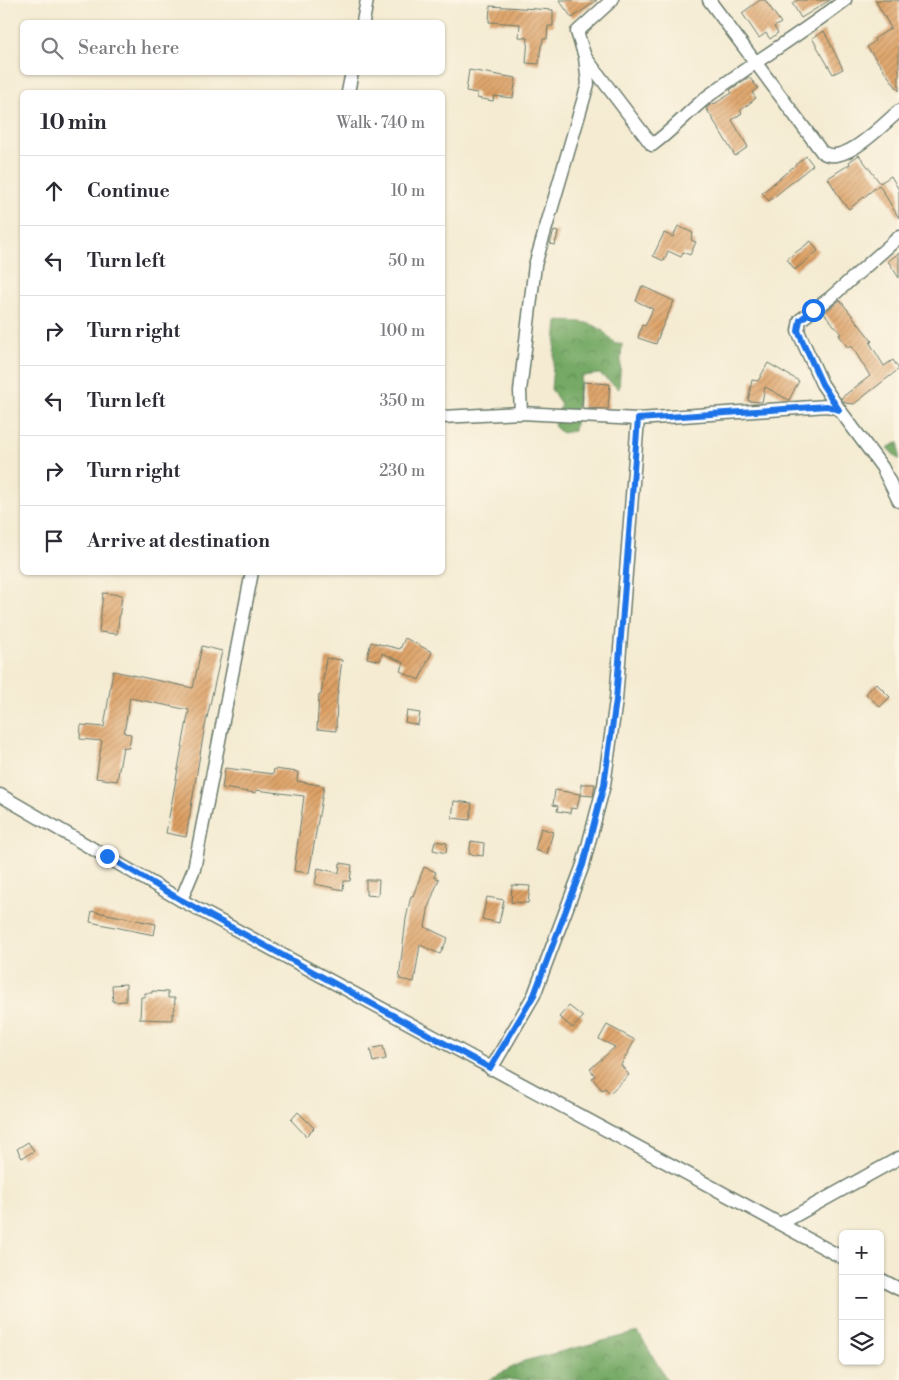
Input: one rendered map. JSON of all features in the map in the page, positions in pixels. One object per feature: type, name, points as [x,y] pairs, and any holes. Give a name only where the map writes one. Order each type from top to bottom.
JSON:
[{"type":"street","points":[[362,20],[367,0]]},
{"type":"street","points":[[521,413],[520,391],[535,265],[588,84],[585,57],[578,32],[612,0]]},
{"type":"street","points":[[709,0],[822,152],[827,156],[832,157],[853,149],[899,111]]},
{"type":"street","points":[[585,57],[652,146],[705,99],[754,62],[824,17],[845,0]]},
{"type":"street","points":[[348,90],[351,75]]},
{"type":"street","points":[[899,237],[830,298],[800,320],[798,331],[822,384],[882,467],[899,501]]},
{"type":"street","points":[[445,417],[521,413],[638,419],[827,406],[839,410]]},
{"type":"street","points":[[490,1068],[534,995],[583,865],[604,785],[616,700],[638,419]]},
{"type":"street","points":[[181,900],[194,869],[251,575]]},
{"type":"street","points":[[0,796],[181,900],[490,1068],[782,1223],[839,1256]]},
{"type":"street","points":[[782,1223],[899,1158]]},
{"type":"street","points":[[884,1281],[899,1289]]},
{"type":"green space","points":[[557,321],[583,322],[596,326],[615,344],[622,344],[619,389],[600,374],[582,376],[574,431],[562,433],[554,426],[561,404],[551,389]]},
{"type":"green space","points":[[899,442],[899,460],[887,448]]},
{"type":"green space","points":[[638,1332],[667,1380],[488,1380],[524,1361]]},
{"type":"building","points":[[559,0],[597,0],[572,18]]},
{"type":"building","points":[[760,0],[765,0],[781,23],[774,27],[778,33],[770,39],[766,33],[759,38],[742,13]]},
{"type":"building","points":[[798,0],[830,0],[801,18],[792,3]]},
{"type":"building","points":[[875,0],[899,0],[899,91],[867,47],[875,41],[874,39],[891,28]]},
{"type":"building","points":[[490,6],[553,10],[553,26],[548,26],[547,39],[543,39],[539,64],[526,63],[528,38],[519,37],[520,24],[489,22]]},
{"type":"building","points":[[824,31],[843,69],[833,74],[812,38]]},
{"type":"building","points":[[469,70],[516,78],[513,98],[494,96],[493,101],[477,98],[477,93],[466,91]]},
{"type":"building","points":[[749,77],[758,88],[752,93],[756,98],[740,111],[742,113],[732,120],[748,147],[735,156],[706,108],[732,93],[730,90]]},
{"type":"building","points":[[859,155],[880,183],[891,176],[899,190],[899,218],[879,185],[849,209],[841,200],[828,178],[850,164],[849,162]]},
{"type":"building","points":[[806,156],[813,165],[769,201],[762,193]]},
{"type":"building","points":[[678,226],[693,233],[691,240],[696,242],[690,255],[683,252],[681,257],[668,251],[664,261],[653,256],[664,233],[673,237]]},
{"type":"building","points":[[554,231],[558,232],[555,245],[550,244]]},
{"type":"building","points":[[811,241],[818,251],[795,270],[787,259]]},
{"type":"building","points":[[899,253],[899,278],[888,261]]},
{"type":"building","points":[[642,286],[674,301],[656,344],[638,338],[642,325],[645,326],[653,309],[636,301]]},
{"type":"building","points":[[840,300],[872,341],[870,343],[884,366],[893,360],[899,369],[854,404],[845,403],[841,398],[870,376],[851,345],[848,348],[839,335],[841,334],[824,313]]},
{"type":"building","points":[[768,363],[799,381],[789,400],[765,387],[762,402],[748,401],[752,380],[758,381]]},
{"type":"building","points":[[583,382],[610,384],[608,409],[582,408]]},
{"type":"building","points":[[103,593],[122,595],[117,634],[99,632]]},
{"type":"building","points":[[405,638],[432,652],[419,680],[400,671],[404,663],[382,653],[380,661],[367,658],[371,642],[400,649]]},
{"type":"building","points":[[202,646],[222,651],[204,731],[186,837],[166,833],[189,710],[130,698],[124,733],[131,734],[129,748],[123,747],[117,781],[96,778],[102,741],[80,739],[81,725],[104,727],[113,671],[193,688]]},
{"type":"building","points":[[326,658],[342,660],[337,697],[336,731],[317,729],[319,695],[321,695]]},
{"type":"building","points":[[876,683],[890,697],[880,707],[866,694]]},
{"type":"building","points":[[407,711],[420,713],[418,725],[405,722]]},
{"type":"building","points":[[225,768],[273,774],[274,769],[298,772],[297,781],[324,786],[309,873],[294,871],[304,796],[256,790],[256,793],[222,788]]},
{"type":"building","points":[[581,784],[595,784],[593,796],[581,795]]},
{"type":"building","points":[[555,790],[580,794],[577,809],[571,808],[570,813],[557,811],[558,806],[553,805]]},
{"type":"building","points":[[454,801],[472,803],[470,820],[452,818]]},
{"type":"building","points":[[541,828],[553,832],[547,854],[535,850]]},
{"type":"building","points":[[435,841],[447,843],[446,853],[433,850]]},
{"type":"building","points":[[471,841],[484,843],[483,856],[469,854]]},
{"type":"building","points":[[340,863],[352,865],[350,881],[344,881],[343,890],[315,884],[318,868],[339,873]]},
{"type":"building","points":[[424,867],[436,872],[434,877],[439,879],[429,905],[425,927],[448,938],[440,954],[420,945],[414,982],[399,979],[406,919],[411,896],[413,896]]},
{"type":"building","points":[[366,880],[379,880],[378,896],[366,895]]},
{"type":"building","points":[[512,885],[530,886],[528,903],[511,902]]},
{"type":"building","points":[[487,897],[504,900],[499,923],[482,919]]},
{"type":"building","points":[[92,911],[156,924],[154,935],[90,922]]},
{"type":"building","points":[[126,984],[126,1001],[113,1002],[112,985]]},
{"type":"building","points":[[152,991],[168,992],[168,998],[175,998],[172,1020],[140,1019],[141,997],[145,997],[145,993],[152,993]]},
{"type":"building","points":[[569,1006],[583,1017],[573,1028],[559,1017]]},
{"type":"building","points":[[607,1025],[635,1040],[621,1065],[629,1075],[610,1093],[605,1088],[602,1090],[592,1078],[595,1076],[590,1069],[615,1047],[599,1039]]},
{"type":"building","points":[[383,1046],[386,1059],[373,1062],[370,1049]]},
{"type":"building","points":[[298,1112],[314,1128],[306,1136],[291,1120]]},
{"type":"building","points":[[28,1142],[34,1151],[22,1158],[17,1149]]},
{"type":"route","points":[[107,856],[181,900],[490,1068],[534,995],[583,865],[604,785],[616,700],[638,419],[827,406],[839,410],[822,384],[798,331],[800,320],[813,310]]}]
